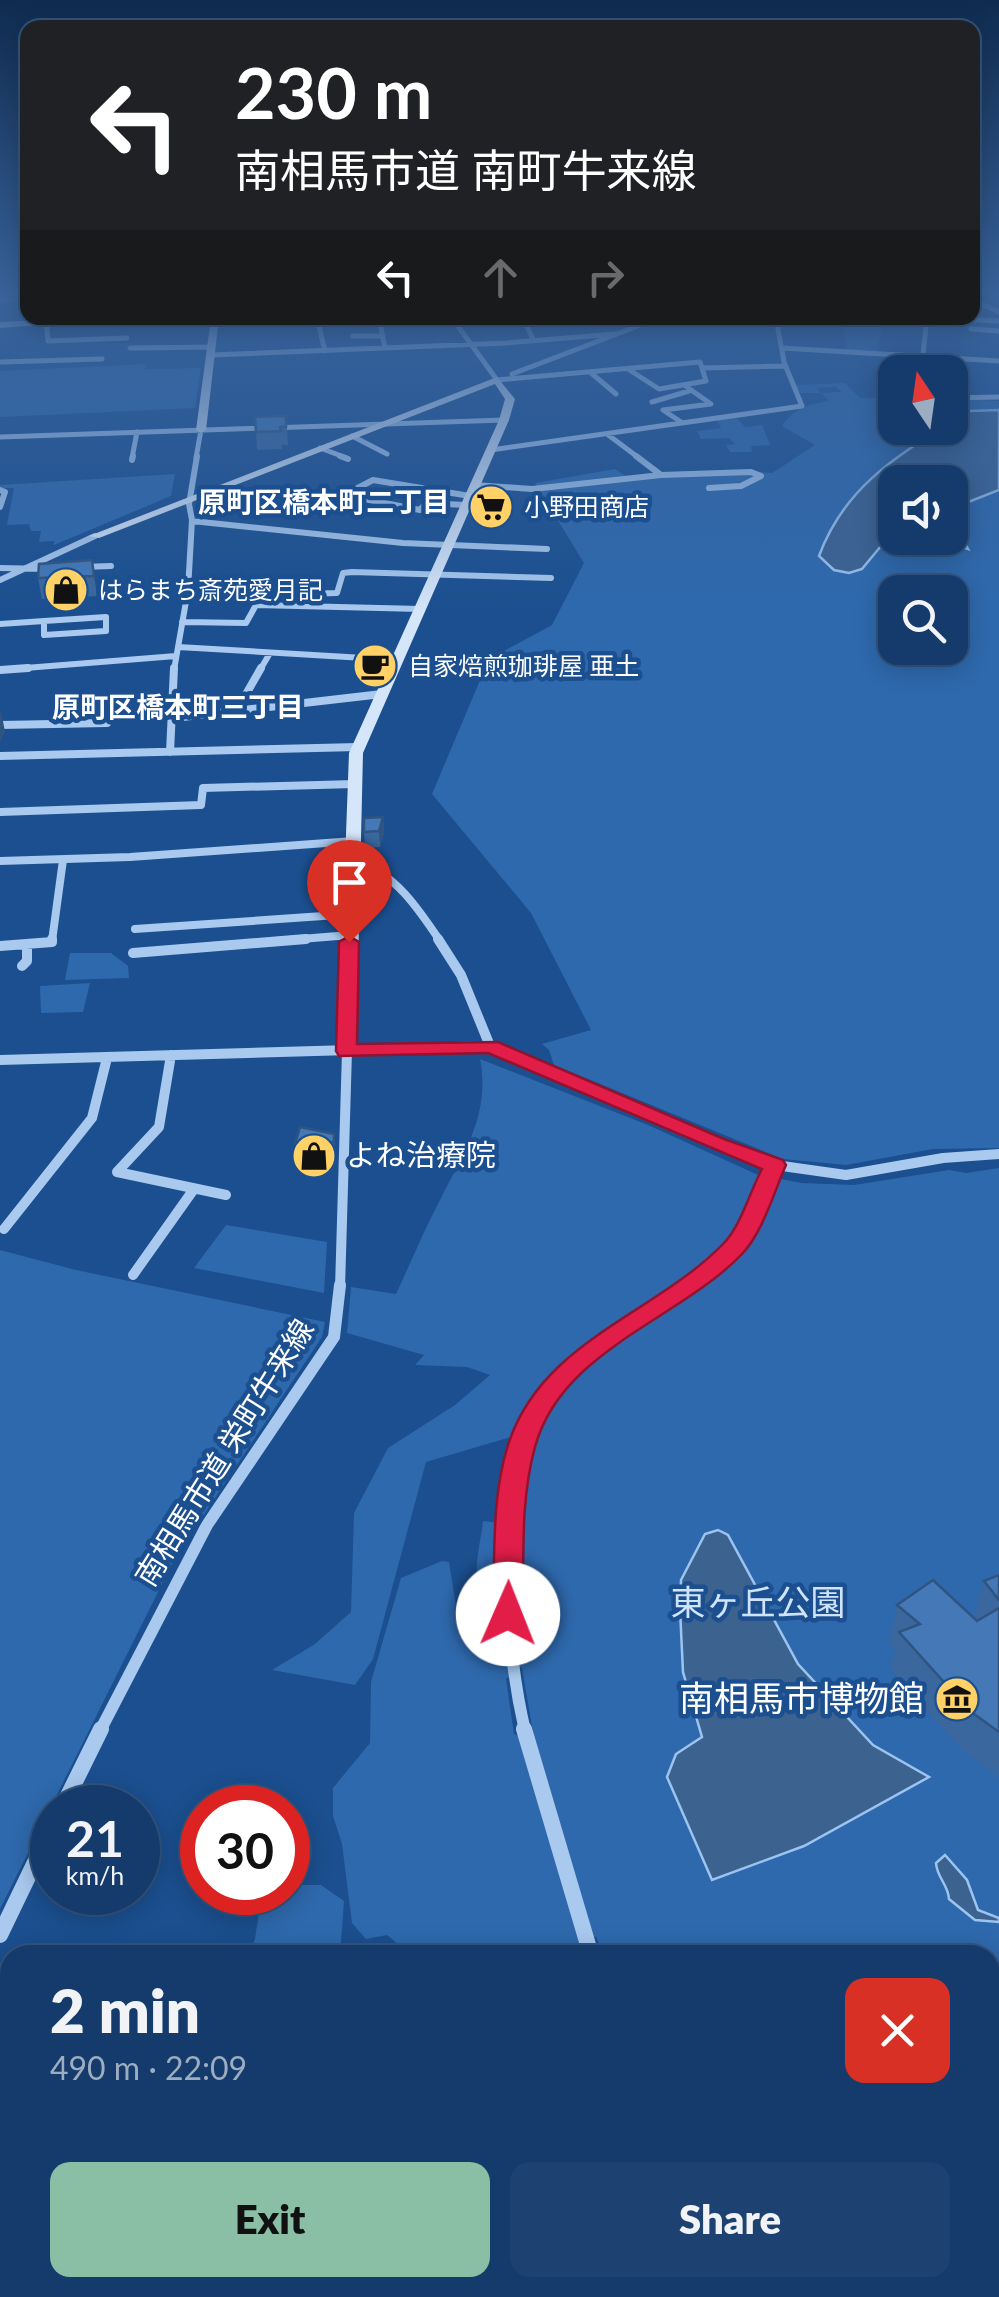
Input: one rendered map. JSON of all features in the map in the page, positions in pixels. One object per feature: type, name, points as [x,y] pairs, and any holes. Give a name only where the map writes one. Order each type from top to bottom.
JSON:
[{"type":"street","points":[[170,752],[174,718],[171,689],[182,622],[192,521],[190,498],[205,399]]},
{"type":"street","points":[[0,580],[95,536],[446,399]]},
{"type":"street","points":[[0,438],[504,420],[509,399]]},
{"type":"street","points":[[661,399],[652,402],[680,422]]},
{"type":"street","points":[[663,410],[711,404],[704,399]]},
{"type":"street","points":[[490,450],[804,403],[801,399]]},
{"type":"street","name":"南相馬市道 栄町牛来線","points":[[73,1785],[158,1613],[207,1525],[334,1337],[339,1310],[358,747],[504,420]]},
{"type":"street","points":[[132,460],[136,432]]},
{"type":"street","points":[[606,433],[660,475]]},
{"type":"street","points":[[352,436],[387,454]]},
{"type":"street","points":[[320,448],[348,459]]},
{"type":"street","points":[[470,495],[373,480],[344,495],[420,510],[426,504],[470,495],[660,475],[751,472],[761,476],[741,486],[708,488]]},
{"type":"street","points":[[0,490],[5,492],[0,507]]},
{"type":"street","points":[[192,521],[447,546],[548,549]]},
{"type":"street","points":[[74,568],[111,566]]},
{"type":"street","points":[[0,568],[58,568]]},
{"type":"street","points":[[299,594],[337,592],[343,573],[551,578]]},
{"type":"street","points":[[182,622],[246,623],[256,605],[421,609]]},
{"type":"street","points":[[0,624],[106,617],[106,631],[44,636],[44,622]]},
{"type":"street","points":[[0,670],[177,652],[270,652],[398,660]]},
{"type":"street","points":[[237,710],[270,652]]},
{"type":"street","points":[[174,718],[382,694]]},
{"type":"street","points":[[0,724],[107,723]]},
{"type":"street","points":[[0,756],[358,747]]},
{"type":"street","points":[[0,812],[202,806],[203,788],[356,784]]},
{"type":"street","points":[[0,862],[354,841]]},
{"type":"street","points":[[0,946],[52,942],[63,860]]},
{"type":"street","points":[[354,860],[374,865],[418,910],[458,968],[490,1046]]},
{"type":"street","points":[[134,929],[352,914]]},
{"type":"street","points":[[134,953],[350,936]]},
{"type":"street","points":[[22,966],[27,960],[27,944]]},
{"type":"street","points":[[0,1060],[490,1046],[775,1165],[846,1174],[943,1158],[999,1154]]},
{"type":"street","points":[[170,1056],[159,1126],[117,1172],[226,1195]]},
{"type":"street","points":[[4,1229],[92,1118],[107,1058]]},
{"type":"street","points":[[588,1945],[527,1742],[514,1684],[508,1614],[511,1500],[521,1446],[555,1386],[584,1356],[700,1278],[736,1245],[775,1165]]},
{"type":"street","points":[[133,1275],[194,1189]]},
{"type":"street","points":[[0,1935],[30,1873]]},
{"type":"green space","points":[[0,399],[196,399],[195,408],[0,417]]},
{"type":"green space","points":[[827,399],[878,399],[878,445],[968,445],[968,399],[999,401],[999,1148],[933,1149],[846,1165],[783,1159],[554,1065],[549,1050],[542,1044],[591,1030],[531,913],[432,794],[489,659],[552,625],[584,563],[535,483],[615,469],[627,477],[737,470],[772,473],[815,445],[782,426],[802,408]]},
{"type":"green space","points":[[737,418],[745,427],[762,425],[770,445],[751,446],[752,452],[730,452],[726,445],[735,444],[729,438],[701,439],[697,431],[721,428],[717,420]]},
{"type":"green space","points":[[175,474],[171,496],[54,545],[54,541],[39,542],[41,531],[31,531],[29,524],[7,525],[14,488],[0,485]]},
{"type":"green space","points":[[70,953],[111,953],[128,966],[129,978],[65,980]]},
{"type":"green space","points":[[90,983],[83,1012],[41,1013],[40,986]]},
{"type":"green space","name":"東ヶ丘公園","points":[[480,1059],[648,1125],[756,1174],[801,1183],[854,1185],[949,1170],[966,1173],[999,1168],[999,1945],[599,1945],[596,1936],[588,1945],[399,1945],[387,1935],[366,1939],[352,1923],[342,1844],[333,1816],[333,1788],[370,1743],[371,1682],[401,1578],[442,1561],[449,1562],[456,1606],[521,1664],[514,1642],[480,1591],[477,1565],[483,1521],[519,1525],[520,1498],[532,1438],[556,1394],[542,1390],[514,1436],[426,1462],[373,1659],[355,1685],[272,1670],[315,1644],[351,1612],[354,1513],[388,1448],[455,1405],[490,1375],[467,1367],[415,1365],[424,1355],[347,1333],[351,1287],[396,1294],[473,1133],[482,1098]],"holes":[[[521,1667],[535,1744],[514,1734],[506,1679]]]},
{"type":"green space","points":[[226,1225],[327,1242],[324,1293],[194,1268]]},
{"type":"green space","points":[[0,1250],[76,1270],[325,1322],[322,1337],[175,1558],[62,1785],[30,1785],[30,1849],[0,1909]]},
{"type":"green space","points":[[310,1885],[321,1885],[344,1901],[341,1945],[252,1945],[259,1915],[310,1915]]},
{"type":"shaded area","points":[[999,410],[999,490],[968,502],[968,465],[888,465],[915,445],[968,445],[969,411]]},
{"type":"shaded area","points":[[878,474],[878,550],[862,569],[849,573],[834,570],[819,556],[831,530]]},
{"type":"shaded area","points":[[718,1530],[728,1535],[798,1664],[873,1745],[929,1777],[804,1846],[712,1880],[667,1777],[676,1754],[702,1737],[683,1672],[681,1580],[705,1534]]},
{"type":"shaded area","points":[[945,1855],[967,1880],[978,1910],[999,1918],[999,1922],[975,1920],[949,1899],[936,1863]]},
{"type":"building","points":[[286,416],[286,427],[280,427],[281,431],[256,432],[255,417]]},
{"type":"building","points":[[92,560],[94,576],[38,578],[39,564]]},
{"type":"building","points":[[383,817],[379,831],[364,832],[364,818]]},
{"type":"building","points":[[300,1127],[334,1134],[334,1142],[295,1144]]},
{"type":"building","points":[[999,1575],[999,1600],[984,1581]]},
{"type":"building","points":[[933,1580],[977,1621],[999,1608],[999,1732],[970,1711],[899,1632],[920,1624],[897,1605]]},
{"type":"place","name":"小野田商店","points":[[491,507]]},
{"type":"place","name":"はらまち斎苑愛月記","points":[[66,590]]},
{"type":"place","name":"自家焙煎珈琲屋 亜土","points":[[375,666]]},
{"type":"place","name":"よね治療院","points":[[314,1156]]},
{"type":"place","name":"南相馬市博物館","points":[[957,1699]]},
{"type":"district","name":"原町区橋本町二丁目","points":[[324,502]]},
{"type":"district","name":"原町区橋本町三丁目","points":[[178,707]]},
{"type":"route","points":[[349,942],[347,1051],[490,1046],[716,1144],[775,1165],[736,1245],[700,1278],[584,1356],[555,1386],[532,1420],[521,1446],[511,1500],[508,1614]]}]
